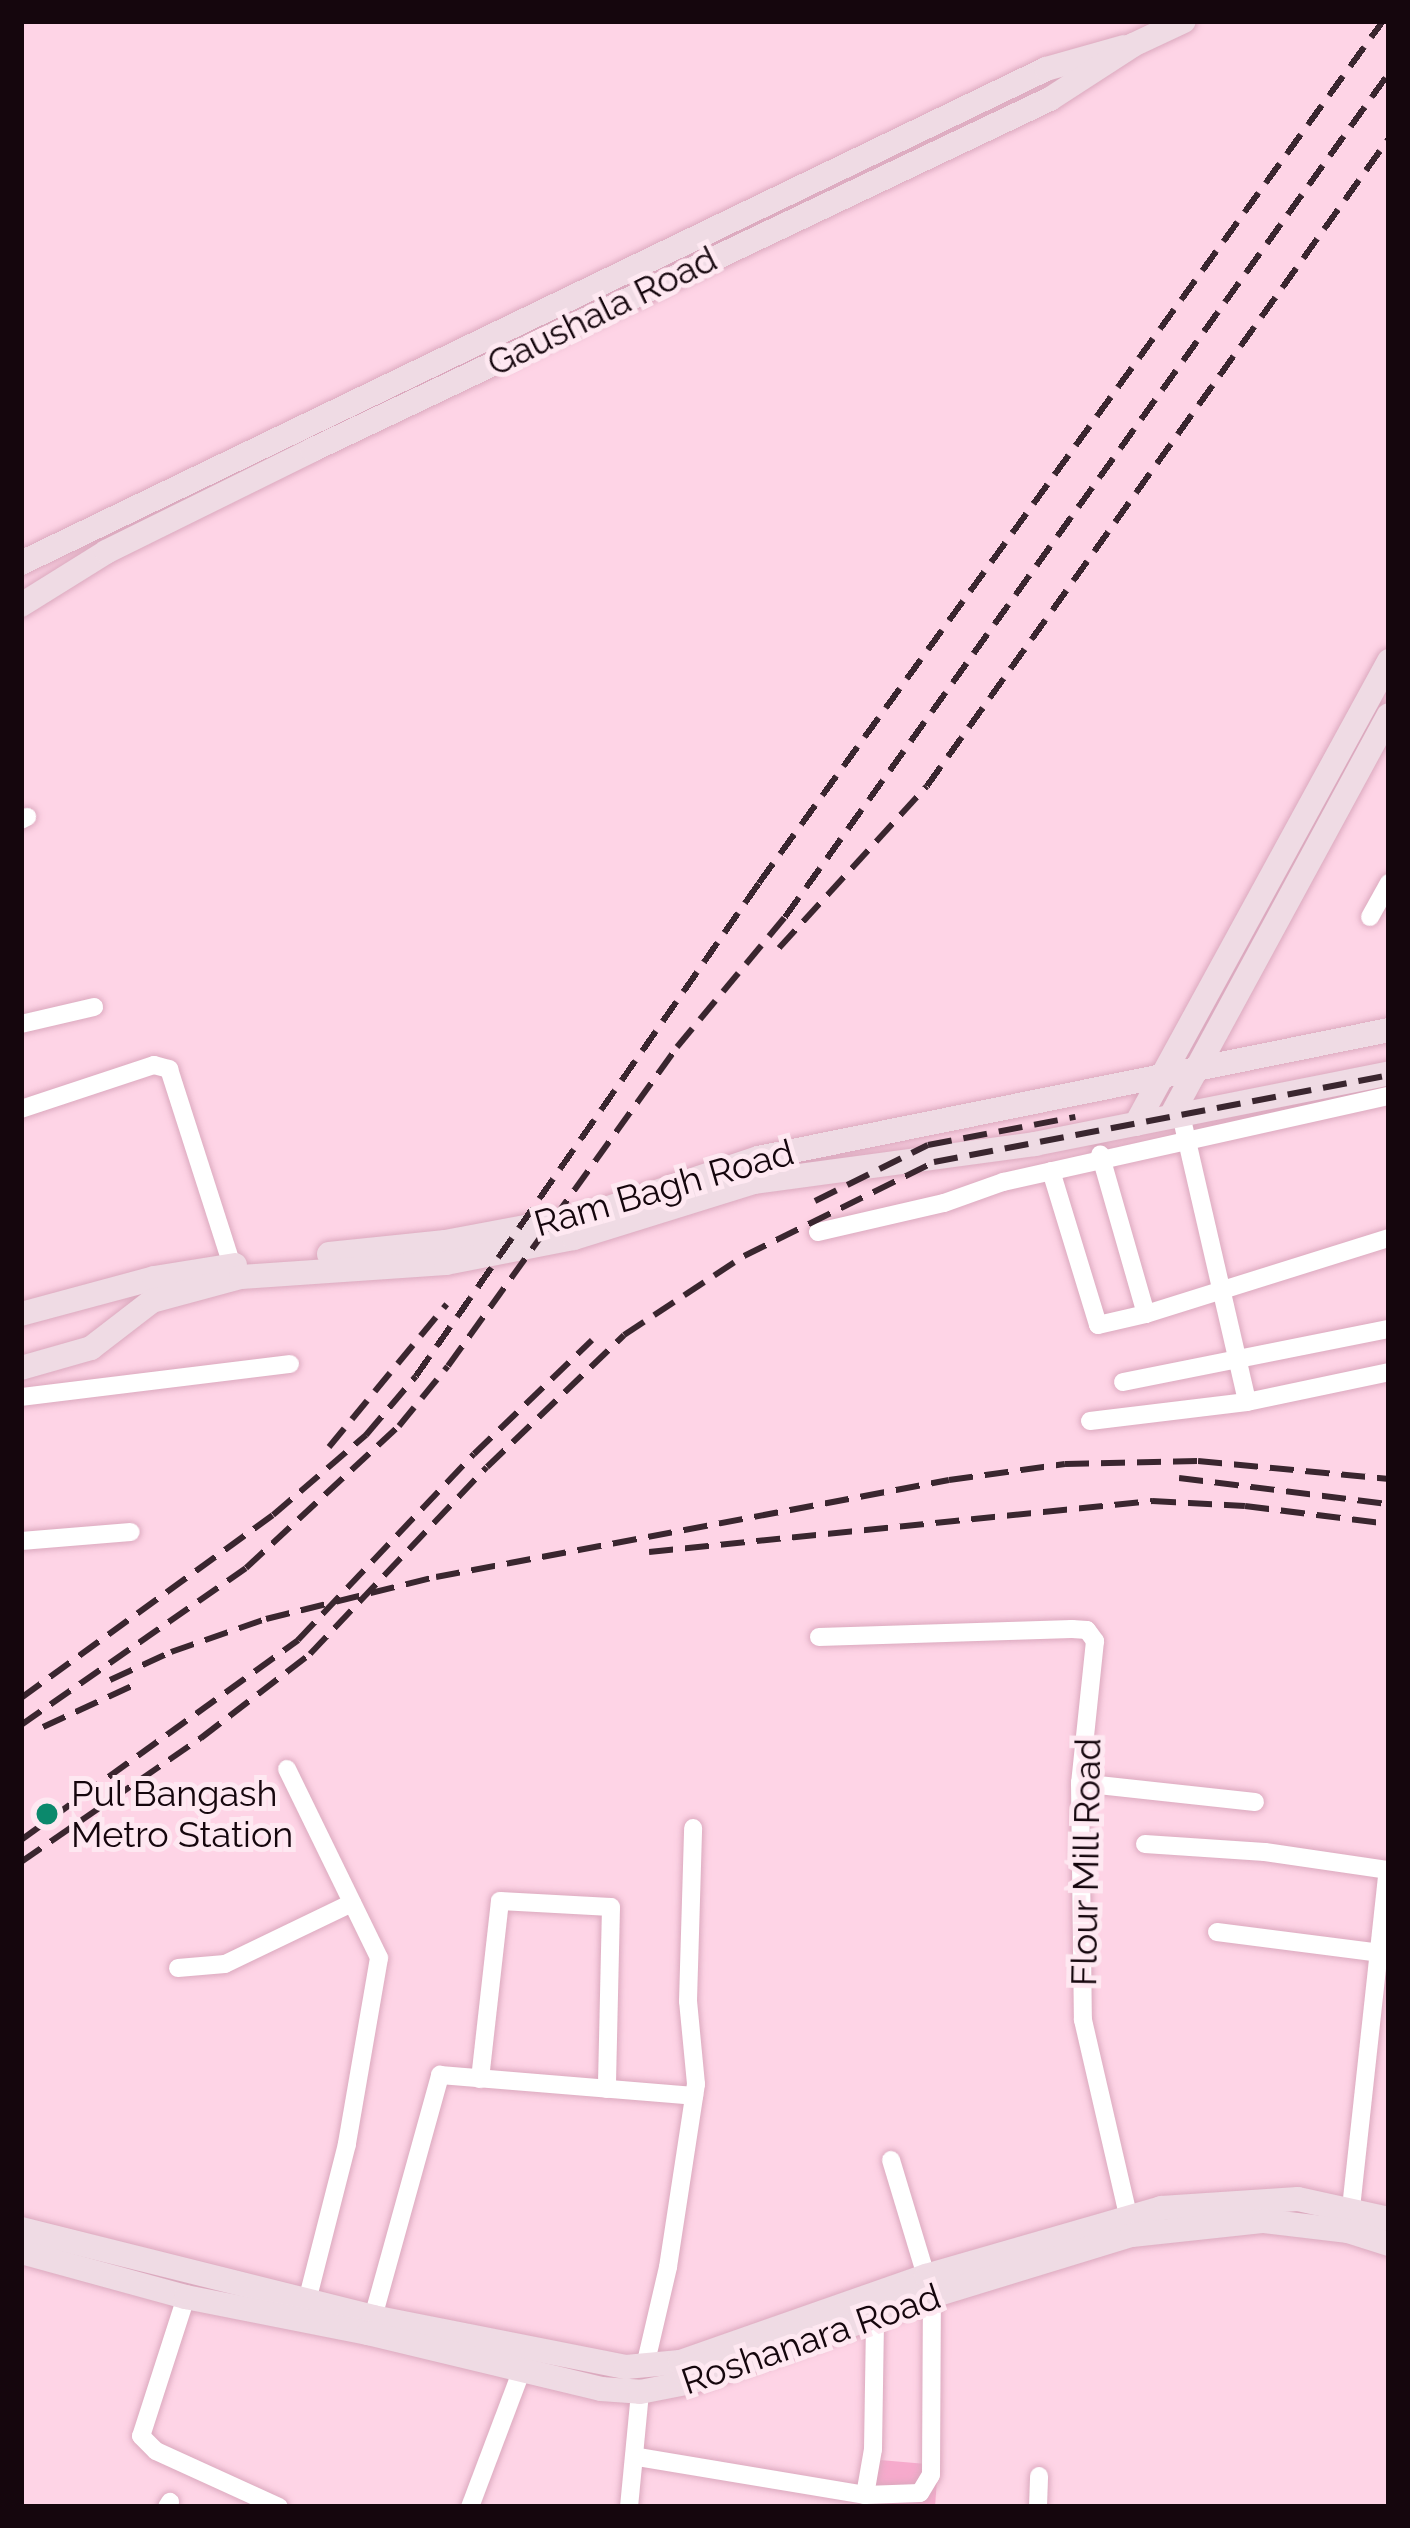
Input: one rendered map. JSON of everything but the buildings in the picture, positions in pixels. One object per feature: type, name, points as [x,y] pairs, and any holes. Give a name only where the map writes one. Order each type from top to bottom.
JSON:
[{"type":"street","name":"Gaushala Road","points":[[21,605],[106,552],[312,450],[1050,99],[1132,45],[1184,21]]},
{"type":"street","points":[[23,562],[1046,69],[1132,45]]},
{"type":"street","points":[[1136,1124],[1387,668]]},
{"type":"street","points":[[1247,1402],[1180,1123],[1198,1068],[1389,715]]},
{"type":"street","points":[[1370,917],[1389,883]]},
{"type":"street","points":[[21,1024],[94,1006]]},
{"type":"street","name":"Ram Bagh Road","points":[[21,1368],[92,1348],[153,1290],[232,1265],[445,1242],[584,1216],[758,1158],[1389,1030]]},
{"type":"street","points":[[21,1108],[154,1065],[169,1069],[232,1265]]},
{"type":"street","name":"Ram Bagh Road","points":[[21,1314],[103,1292],[446,1263],[574,1238],[754,1182],[1136,1124],[1180,1123],[1389,1074]]},
{"type":"street","points":[[818,1232],[1102,1161],[1180,1123],[1389,1096]]},
{"type":"street","points":[[1094,1132],[1146,1314]]},
{"type":"street","points":[[1051,1172],[1098,1325],[1389,1238]]},
{"type":"street","points":[[21,1302],[103,1292]]},
{"type":"street","points":[[1123,1382],[1389,1329]]},
{"type":"street","points":[[21,1397],[290,1364]]},
{"type":"street","points":[[1090,1421],[1247,1402],[1389,1372]]},
{"type":"street","points":[[21,1541],[131,1532]]},
{"type":"street","name":"Flour Mill Road","points":[[819,1637],[1088,1630],[1097,1659],[1080,1783],[1085,2045],[1128,2215]]},
{"type":"street","points":[[286,1769],[379,1958],[347,2144],[307,2301]]},
{"type":"street","points":[[1080,1783],[1255,1802]]},
{"type":"street","points":[[645,2366],[668,2266],[694,2096],[696,2053],[688,2001],[693,1828]]},
{"type":"street","points":[[1145,1844],[1258,1852],[1389,1870],[1379,2045],[1351,2208]]},
{"type":"street","points":[[480,2079],[500,1901],[611,1907],[607,2089]]},
{"type":"street","points":[[178,1968],[225,1964],[352,1903]]},
{"type":"street","points":[[1217,1933],[1385,1954]]},
{"type":"street","points":[[370,2325],[440,2075],[694,2096]]},
{"type":"street","points":[[638,2458],[865,2495],[913,2495],[928,2485],[929,2286],[891,2160]]},
{"type":"street","name":"Roshanara Road","points":[[22,2250],[186,2297],[602,2365],[645,2366],[680,2362],[929,2286],[1128,2215],[1259,2199],[1351,2208],[1389,2219]]},
{"type":"street","name":"Roshanara Road","points":[[22,2250],[307,2301],[521,2372],[640,2392],[691,2382],[875,2317],[929,2286],[1132,2235],[1205,2224],[1309,2224],[1389,2244]]},
{"type":"street","points":[[186,2297],[141,2437],[156,2451],[279,2507]]},
{"type":"street","points":[[865,2495],[873,2450],[875,2317]]},
{"type":"street","points":[[470,2507],[521,2372]]},
{"type":"street","points":[[629,2507],[638,2458],[640,2392]]},
{"type":"street","points":[[1038,2507],[1039,2476]]},
{"type":"shaded area","points":[[880,2460],[938,2465],[935,2507],[870,2503]]},
{"type":"railway","points":[[21,1698],[273,1515],[366,1435],[416,1376],[759,883],[1383,21]]},
{"type":"railway","points":[[21,1725],[246,1568],[399,1426],[448,1366],[677,1047],[785,917],[1389,73]]},
{"type":"railway","points":[[779,948],[927,786],[1389,138]]},
{"type":"railway","points":[[21,1862],[201,1738],[310,1654],[487,1467],[624,1335],[744,1256],[934,1162],[1389,1075]]},
{"type":"railway","points":[[815,1201],[928,1145],[1075,1117]]},
{"type":"railway","points":[[329,1447],[447,1304]]},
{"type":"railway","points":[[21,1840],[298,1640],[474,1454],[592,1340]]},
{"type":"railway","points":[[110,1680],[171,1652],[266,1619],[436,1577],[949,1480],[1065,1464],[1198,1461],[1389,1479]]},
{"type":"railway","points":[[1179,1478],[1389,1504]]},
{"type":"railway","points":[[649,1552],[1152,1501],[1245,1506],[1389,1524]]},
{"type":"railway","points":[[43,1727],[136,1684]]},
{"type":"place","name":"Pul Bangash Metro Station","points":[[47,1814]]}]
